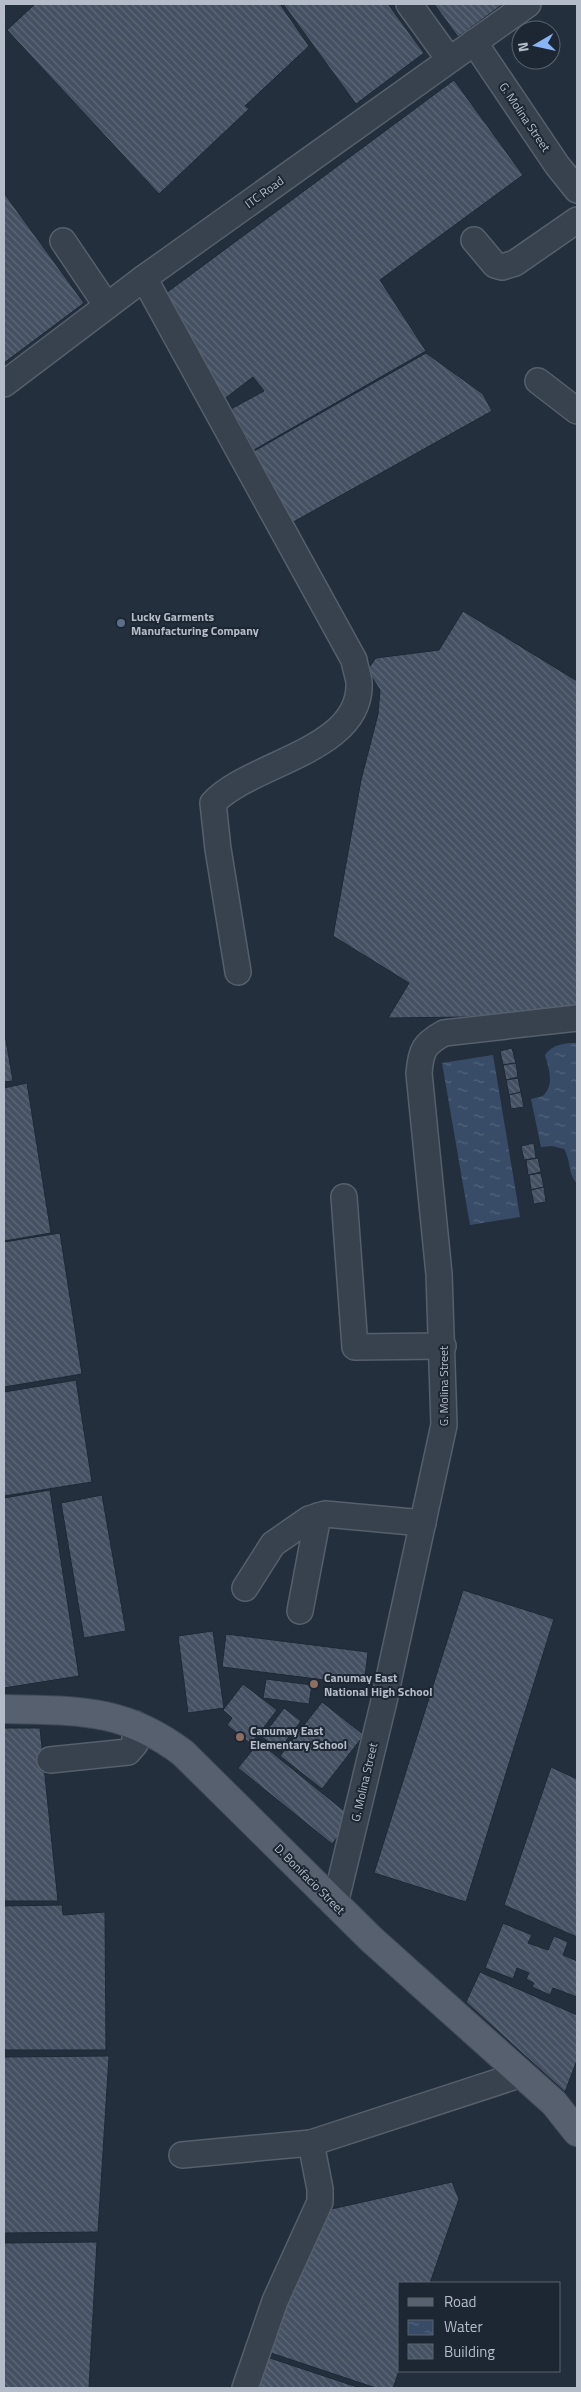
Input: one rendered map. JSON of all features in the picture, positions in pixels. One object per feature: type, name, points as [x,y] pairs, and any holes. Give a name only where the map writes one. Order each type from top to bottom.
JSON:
[{"type":"main road","name":"D. Bonifacio Street","points":[[4,1709],[77,1711],[110,1716],[135,1724],[160,1736],[182,1753],[397,1963],[554,2103],[577,2132]]},
{"type":"street","points":[[409,4],[449,59]]},
{"type":"street","name":"ITC Road","points":[[4,384],[144,278],[528,4]]},
{"type":"street","name":"G. Molina Street","points":[[474,42],[557,165],[577,190]]},
{"type":"street","points":[[474,240],[495,265],[510,266],[577,220]]},
{"type":"street","points":[[63,241],[107,306]]},
{"type":"street","points":[[144,278],[354,660],[359,683],[357,703],[343,726],[327,740],[242,781],[225,791],[213,803],[218,849],[238,972]]},
{"type":"street","points":[[538,381],[577,411]]},
{"type":"street","name":"G. Molina Street","points":[[335,1904],[384,1701],[444,1426],[443,1346],[447,1304],[418,1073],[420,1056],[428,1041],[444,1032],[577,1018]]},
{"type":"street","points":[[344,1197],[355,1347],[443,1346]]},
{"type":"street","points":[[245,1588],[273,1544],[295,1528],[318,1516],[325,1514],[347,1515],[423,1523]]},
{"type":"street","points":[[300,1611],[318,1516]]},
{"type":"street","points":[[50,1760],[128,1752],[135,1744],[135,1724]]},
{"type":"street","points":[[182,2155],[312,2143],[522,2074]]},
{"type":"street","points":[[244,2388],[275,2301],[320,2202],[320,2189],[312,2143]]},
{"type":"water","points":[[577,1043],[577,1183],[572,1176],[564,1149],[552,1146],[541,1147],[531,1099],[543,1096],[549,1087],[550,1077],[545,1055],[548,1051],[559,1045]]},
{"type":"water","points":[[493,1055],[520,1217],[470,1225],[442,1063]]},
{"type":"building","points":[[35,4],[280,4],[309,46],[245,106],[249,109],[159,194],[7,30]]},
{"type":"building","points":[[283,4],[388,4],[424,53],[356,104]]},
{"type":"building","points":[[434,4],[503,4],[458,37]]},
{"type":"building","points":[[454,80],[523,175],[380,280],[426,351],[254,450],[231,409],[264,391],[253,377],[223,400],[166,293]]},
{"type":"building","points":[[4,193],[84,303],[4,363]]},
{"type":"building","points":[[426,353],[483,394],[492,411],[288,525],[249,454]]},
{"type":"building","points":[[463,611],[577,681],[577,1009],[465,1017],[388,1018],[409,983],[333,936],[361,780],[378,714],[380,690],[367,670],[376,658],[439,650]]},
{"type":"building","points":[[4,1029],[13,1081],[4,1082]]},
{"type":"building","points":[[512,1048],[516,1063],[503,1065],[500,1051]]},
{"type":"building","points":[[516,1063],[518,1077],[506,1080],[503,1065]]},
{"type":"building","points":[[518,1078],[521,1092],[509,1095],[506,1080]]},
{"type":"building","points":[[27,1083],[51,1233],[4,1241],[4,1088]]},
{"type":"building","points":[[521,1092],[524,1107],[511,1109],[509,1095]]},
{"type":"building","points":[[534,1143],[536,1158],[524,1160],[521,1146]]},
{"type":"building","points":[[538,1158],[541,1172],[528,1175],[526,1160]]},
{"type":"building","points":[[541,1173],[544,1187],[531,1190],[529,1175]]},
{"type":"building","points":[[544,1187],[546,1202],[534,1204],[531,1190]]},
{"type":"building","points":[[60,1233],[82,1374],[4,1387],[4,1242]]},
{"type":"building","points":[[76,1380],[92,1482],[4,1496],[4,1392]]},
{"type":"building","points":[[50,1490],[79,1676],[4,1688],[4,1498]]},
{"type":"building","points":[[102,1495],[126,1631],[84,1638],[61,1503]]},
{"type":"building","points":[[463,1590],[554,1619],[466,1902],[374,1873]]},
{"type":"building","points":[[213,1631],[224,1708],[188,1713],[178,1636]]},
{"type":"building","points":[[226,1634],[368,1652],[364,1685],[222,1667]]},
{"type":"building","points":[[266,1679],[312,1685],[309,1704],[263,1698]]},
{"type":"building","points":[[243,1684],[277,1710],[251,1744],[227,1725],[232,1718],[223,1710]]},
{"type":"building","points":[[322,1702],[364,1735],[322,1789],[280,1756]]},
{"type":"building","points":[[284,1708],[301,1721],[279,1750],[262,1737]]},
{"type":"building","points":[[4,1728],[40,1728],[58,1901],[4,1901]]},
{"type":"building","points":[[259,1742],[353,1818],[332,1844],[238,1768]]},
{"type":"building","points":[[551,1767],[577,1779],[577,1937],[504,1905]]},
{"type":"building","points":[[62,1905],[63,1915],[105,1912],[106,2050],[4,2050],[4,1906]]},
{"type":"building","points":[[503,1923],[532,1935],[528,1943],[548,1950],[554,1936],[568,1942],[563,1955],[577,1961],[577,1997],[553,1988],[550,1995],[532,1987],[534,1983],[526,1979],[529,1973],[517,1968],[513,1979],[485,1968]]},
{"type":"building","points":[[480,1972],[577,2015],[577,2060],[565,2092],[466,2002]]},
{"type":"building","points":[[109,2056],[98,2232],[4,2233],[4,2057]]},
{"type":"building","points":[[452,2182],[459,2199],[430,2282],[398,2282],[399,2372],[393,2388],[376,2388],[265,2351],[327,2210]]},
{"type":"building","points":[[97,2242],[89,2388],[4,2388],[4,2243]]},
{"type":"building","points":[[264,2356],[360,2388],[253,2388]]},
{"type":"place","name":"Lucky Garments Manufacturing Company","points":[[121,623]]},
{"type":"place","name":"Canumay East National High School","points":[[314,1684]]},
{"type":"place","name":"Canumay East Elementary School","points":[[240,1737]]}]
